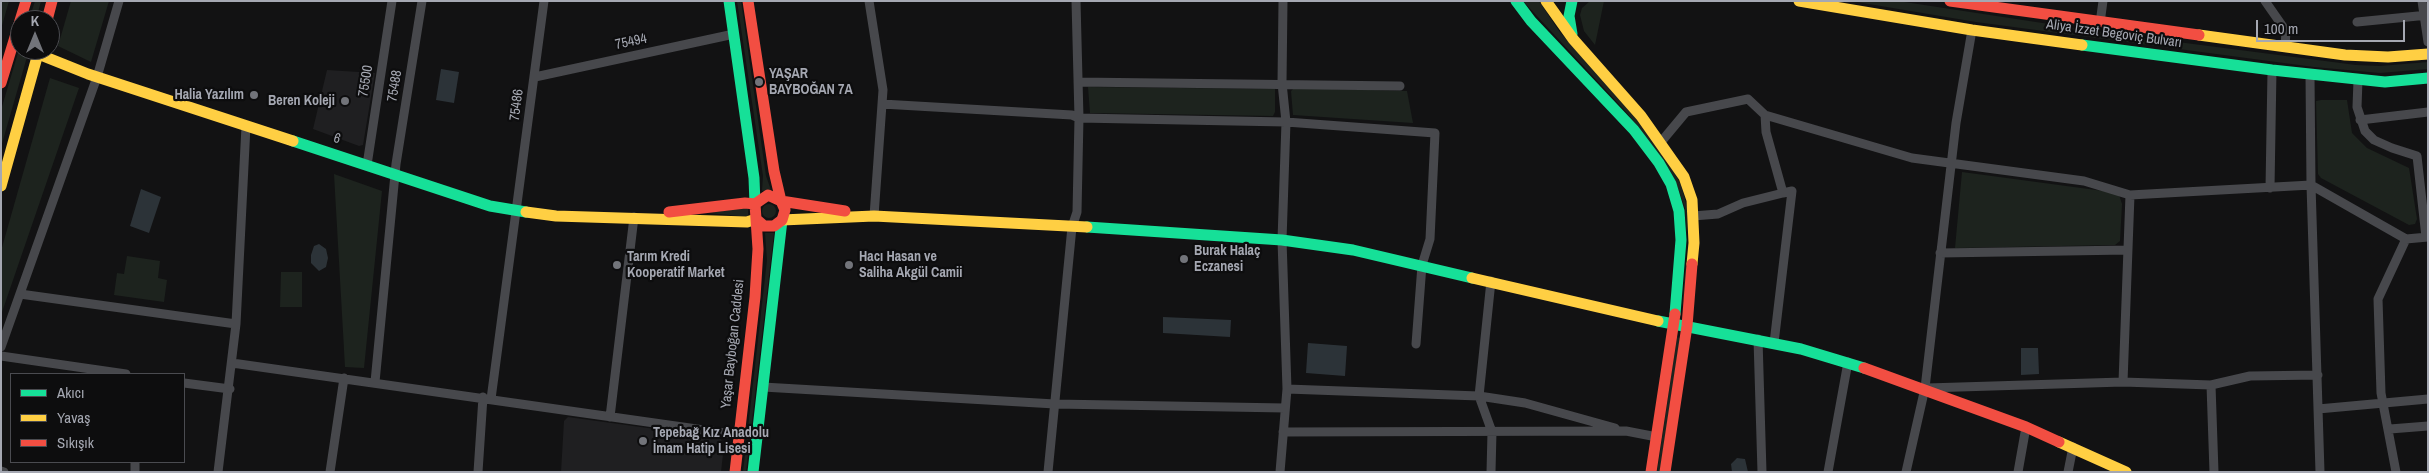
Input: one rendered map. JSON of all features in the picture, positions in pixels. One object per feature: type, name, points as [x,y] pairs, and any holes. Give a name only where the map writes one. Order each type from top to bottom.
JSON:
[{"type":"main road","points":[[1,83],[24,1]]},
{"type":"main road","points":[[729,1],[754,178],[754,214],[759,223],[769,227],[782,220],[874,216],[1282,240],[1353,250],[1674,325],[1758,339],[1848,362],[1925,388],[2026,427],[2114,469],[2126,472]]},
{"type":"main road","points":[[748,1],[768,137],[781,201],[785,210],[782,220],[754,472]]},
{"type":"main road","points":[[1516,1],[1531,21],[1634,130],[1659,162],[1671,184],[1679,211],[1682,240],[1674,325],[1651,472]]},
{"type":"main road","points":[[1546,1],[1573,39],[1642,116],[1684,177],[1692,200],[1694,244],[1687,326],[1665,472]]},
{"type":"main road","points":[[1572,1],[1569,16],[1573,39]]},
{"type":"main road","name":"Aliya İzzet Begoviç Bulvarı","points":[[1799,1],[1972,30],[2310,75],[2385,82],[2428,78]]},
{"type":"main road","name":"Aliya İzzet Begoviç Bulvarı","points":[[1950,1],[2285,47],[2388,57],[2428,54]]},
{"type":"main road","points":[[1,186],[36,60]]},
{"type":"main road","name":"6","points":[[59,60],[97,77],[490,206],[556,216],[634,217]]},
{"type":"main road","points":[[755,204],[763,196],[768,195],[781,201],[874,216]]},
{"type":"main road","points":[[634,217],[745,203],[755,204]]},
{"type":"main road","points":[[634,217],[747,222],[756,219]]},
{"type":"main road","name":"Yaşar Bayboğan Caddesi","points":[[735,472],[758,249],[756,219]]},
{"type":"street","points":[[1,346],[97,77],[119,1]]},
{"type":"street","name":"75500","points":[[367,165],[392,1]]},
{"type":"street","name":"75488","points":[[375,382],[397,175],[396,164],[422,1]]},
{"type":"street","name":"75486","points":[[478,472],[487,398],[518,211],[544,1]]},
{"type":"street","points":[[869,1],[883,90],[874,216]]},
{"type":"street","points":[[1048,472],[1072,227],[1077,212],[1079,118],[1076,1]]},
{"type":"street","points":[[1280,472],[1287,389],[1282,240],[1286,122],[1282,83],[1283,1]]},
{"type":"street","points":[[2100,23],[2102,1]]},
{"type":"street","points":[[2265,1],[2270,12],[2286,32],[2285,47]]},
{"type":"street","points":[[2422,1],[2426,15],[2428,42]]},
{"type":"street","points":[[2358,22],[2426,15]]},
{"type":"street","points":[[1906,472],[1925,388],[1951,163],[1972,30]]},
{"type":"street","name":"75494","points":[[535,77],[734,34]]},
{"type":"street","points":[[2270,188],[2272,70]]},
{"type":"street","points":[[2310,75],[2311,186],[2320,472]]},
{"type":"street","points":[[1661,142],[1686,112],[1748,99],[1765,115],[1912,158],[2084,180],[2130,195],[2311,186],[2406,238],[2427,237],[2417,156],[2374,140],[2365,131],[2357,106],[2358,80]]},
{"type":"street","points":[[1078,82],[1282,83],[1400,86]]},
{"type":"street","points":[[882,104],[1072,115],[1079,118],[1286,122],[1435,133],[1430,239],[1422,265],[1416,344]]},
{"type":"street","points":[[2360,120],[2428,112]]},
{"type":"street","points":[[1765,115],[1766,132],[1782,193]]},
{"type":"street","points":[[218,472],[230,389],[236,324],[246,126]]},
{"type":"street","points":[[1693,216],[1718,214],[1744,203],[1792,191],[1774,343]]},
{"type":"street","points":[[2123,382],[2130,195]]},
{"type":"street","points":[[610,417],[634,217]]},
{"type":"street","points":[[2396,472],[2390,429],[2383,402],[2378,299],[2406,238]]},
{"type":"street","points":[[1940,253],[2128,250]]},
{"type":"street","points":[[1491,281],[1478,396],[1492,432],[1491,472]]},
{"type":"street","points":[[20,294],[236,324]]},
{"type":"street","points":[[1758,339],[1762,472]]},
{"type":"street","points":[[1,356],[119,373]]},
{"type":"street","points":[[1828,472],[1848,362]]},
{"type":"street","points":[[232,363],[739,435]]},
{"type":"street","points":[[1925,388],[2123,382],[2211,384],[2250,376],[2318,375]]},
{"type":"street","points":[[330,472],[344,378]]},
{"type":"street","points":[[185,383],[230,389]]},
{"type":"street","points":[[2211,384],[2214,472]]},
{"type":"street","points":[[763,386],[1055,404],[1285,408]]},
{"type":"street","points":[[1287,389],[1478,396],[1525,403],[1626,431],[1656,437]]},
{"type":"street","points":[[2318,409],[2428,399]]},
{"type":"street","points":[[2390,429],[2428,426]]},
{"type":"street","points":[[2018,472],[2026,427]]},
{"type":"street","points":[[1283,432],[1626,431]]},
{"type":"street","points":[[2068,472],[2073,448]]},
{"type":"shaded area","points":[[1,1],[9,1],[1,29]]},
{"type":"shaded area","points":[[35,1],[41,1],[39,10],[32,10]]},
{"type":"shaded area","points":[[71,1],[109,1],[91,62],[60,47],[60,39]]},
{"type":"shaded area","points":[[737,1],[741,1],[766,176],[771,190],[762,191],[763,176]]},
{"type":"shaded area","points":[[1523,1],[1539,1],[1559,31],[1630,111],[1668,160],[1681,185],[1687,207],[1687,239],[1685,208],[1665,162],[1627,113]]},
{"type":"shaded area","points":[[1590,1],[1604,1],[1595,45],[1584,31],[1580,15],[1582,8]]},
{"type":"shaded area","points":[[1851,1],[1898,1],[2108,33],[2356,65],[2380,66],[2428,62],[2428,69],[2380,73],[2314,67],[1976,22]]},
{"type":"shaded area","points":[[16,60],[26,60],[1,147],[1,110]]},
{"type":"shaded area","points":[[441,69],[459,72],[454,103],[436,100]]},
{"type":"shaded area","name":"Beren Koleji","points":[[327,70],[375,73],[363,145],[359,146],[313,129]]},
{"type":"shaded area","points":[[50,78],[79,88],[1,315],[1,251]]},
{"type":"shaded area","points":[[1088,87],[1275,89],[1275,112],[1273,116],[1090,113]]},
{"type":"shaded area","points":[[1294,88],[1407,91],[1413,123],[1293,115],[1291,91]]},
{"type":"shaded area","points":[[2347,100],[2352,133],[2367,148],[2409,168],[2417,219],[2415,224],[2409,225],[2321,178],[2318,174],[2316,101]]},
{"type":"shaded area","points":[[1962,172],[2111,192],[2119,195],[2122,204],[2120,241],[2115,245],[1955,248]]},
{"type":"shaded area","points":[[334,174],[382,191],[364,368],[345,367]]},
{"type":"shaded area","points":[[141,189],[161,197],[149,233],[130,226]]},
{"type":"shaded area","points":[[769,204],[774,206],[776,211],[774,216],[769,218],[764,216],[762,211],[764,206]]},
{"type":"shaded area","points":[[748,207],[748,217],[710,213]]},
{"type":"shaded area","points":[[765,233],[774,233],[746,472],[743,472],[767,260]]},
{"type":"shaded area","points":[[319,244],[326,249],[328,258],[326,267],[319,271],[311,263],[311,255],[314,246]]},
{"type":"shaded area","points":[[1686,254],[1686,288],[1682,307]]},
{"type":"shaded area","points":[[127,256],[160,261],[158,278],[167,280],[164,302],[114,295],[117,273],[124,274]]},
{"type":"shaded area","points":[[281,272],[302,272],[302,307],[280,307]]},
{"type":"shaded area","points":[[1163,317],[1231,320],[1230,337],[1163,333]]},
{"type":"shaded area","points":[[1677,337],[1680,338],[1660,472],[1657,472]]},
{"type":"shaded area","points":[[1308,343],[1347,346],[1345,376],[1306,373]]},
{"type":"shaded area","points":[[2021,348],[2038,348],[2039,374],[2021,375]]},
{"type":"shaded area","name":"Tepebağ Kız Anadolu İmam Hatip Lisesi","points":[[568,417],[720,438],[724,445],[721,472],[561,472],[564,421]]},
{"type":"shaded area","points":[[1737,458],[1745,459],[1748,472],[1732,472],[1731,464]]},
{"type":"traffic: fast","points":[[729,1],[754,178],[755,204]]},
{"type":"traffic: fast","points":[[1516,1],[1531,21],[1634,130],[1659,163],[1671,184],[1679,211],[1681,240],[1675,314]]},
{"type":"traffic: fast","points":[[1572,1],[1569,16],[1572,34]]},
{"type":"traffic: fast","points":[[2082,45],[2272,70],[2385,82],[2428,78]]},
{"type":"traffic: fast","points":[[293,141],[490,206],[526,212]]},
{"type":"traffic: fast","points":[[753,472],[782,220]]},
{"type":"traffic: fast","points":[[1087,227],[1282,240],[1353,250],[1472,278]]},
{"type":"traffic: fast","points":[[1658,321],[1801,349],[1864,368]]},
{"type":"traffic: slow","points":[[1546,1],[1573,39],[1641,116],[1684,177],[1692,200],[1694,243],[1692,264]]},
{"type":"traffic: slow","points":[[1799,1],[1972,30],[2082,45]]},
{"type":"traffic: slow","points":[[2199,35],[2345,55],[2388,57],[2428,54]]},
{"type":"traffic: slow","points":[[1,186],[36,60]]},
{"type":"traffic: slow","points":[[53,60],[88,74],[293,141]]},
{"type":"traffic: slow","points":[[526,212],[556,216],[747,222],[756,219]]},
{"type":"traffic: slow","points":[[782,220],[874,216],[1087,227]]},
{"type":"traffic: slow","points":[[1472,278],[1658,321]]},
{"type":"traffic: slow","points":[[2059,442],[2126,472]]},
{"type":"traffic: jam","points":[[1,83],[26,1]]},
{"type":"traffic: jam","points":[[50,10],[52,1]]},
{"type":"traffic: jam","points":[[748,1],[774,171],[781,201],[785,210],[782,220],[774,226],[764,226],[756,219],[755,204],[768,195],[781,201],[845,211]]},
{"type":"traffic: jam","points":[[1950,1],[2199,35]]},
{"type":"traffic: jam","points":[[669,212],[745,203],[755,204]]},
{"type":"traffic: jam","points":[[735,472],[755,297],[758,249],[756,219]]},
{"type":"traffic: jam","points":[[1665,472],[1687,326],[1692,264]]},
{"type":"traffic: jam","points":[[1651,472],[1675,314]]},
{"type":"traffic: jam","points":[[1864,368],[2026,427],[2059,442]]},
{"type":"place","name":"YAŞAR BAYBOĞAN 7A","points":[[759,82]]},
{"type":"place","name":"Halia Yazılım","points":[[254,95]]},
{"type":"place","name":"Beren Koleji","points":[[345,101]]},
{"type":"place","name":"Burak Halaç Eczanesi","points":[[1184,259]]},
{"type":"place","name":"Tarım Kredi Kooperatif Market","points":[[617,265]]},
{"type":"place","name":"Hacı Hasan ve Saliha Akgül Camii","points":[[849,265]]},
{"type":"place","name":"Tepebağ Kız Anadolu İmam Hatip Lisesi","points":[[643,441]]}]
